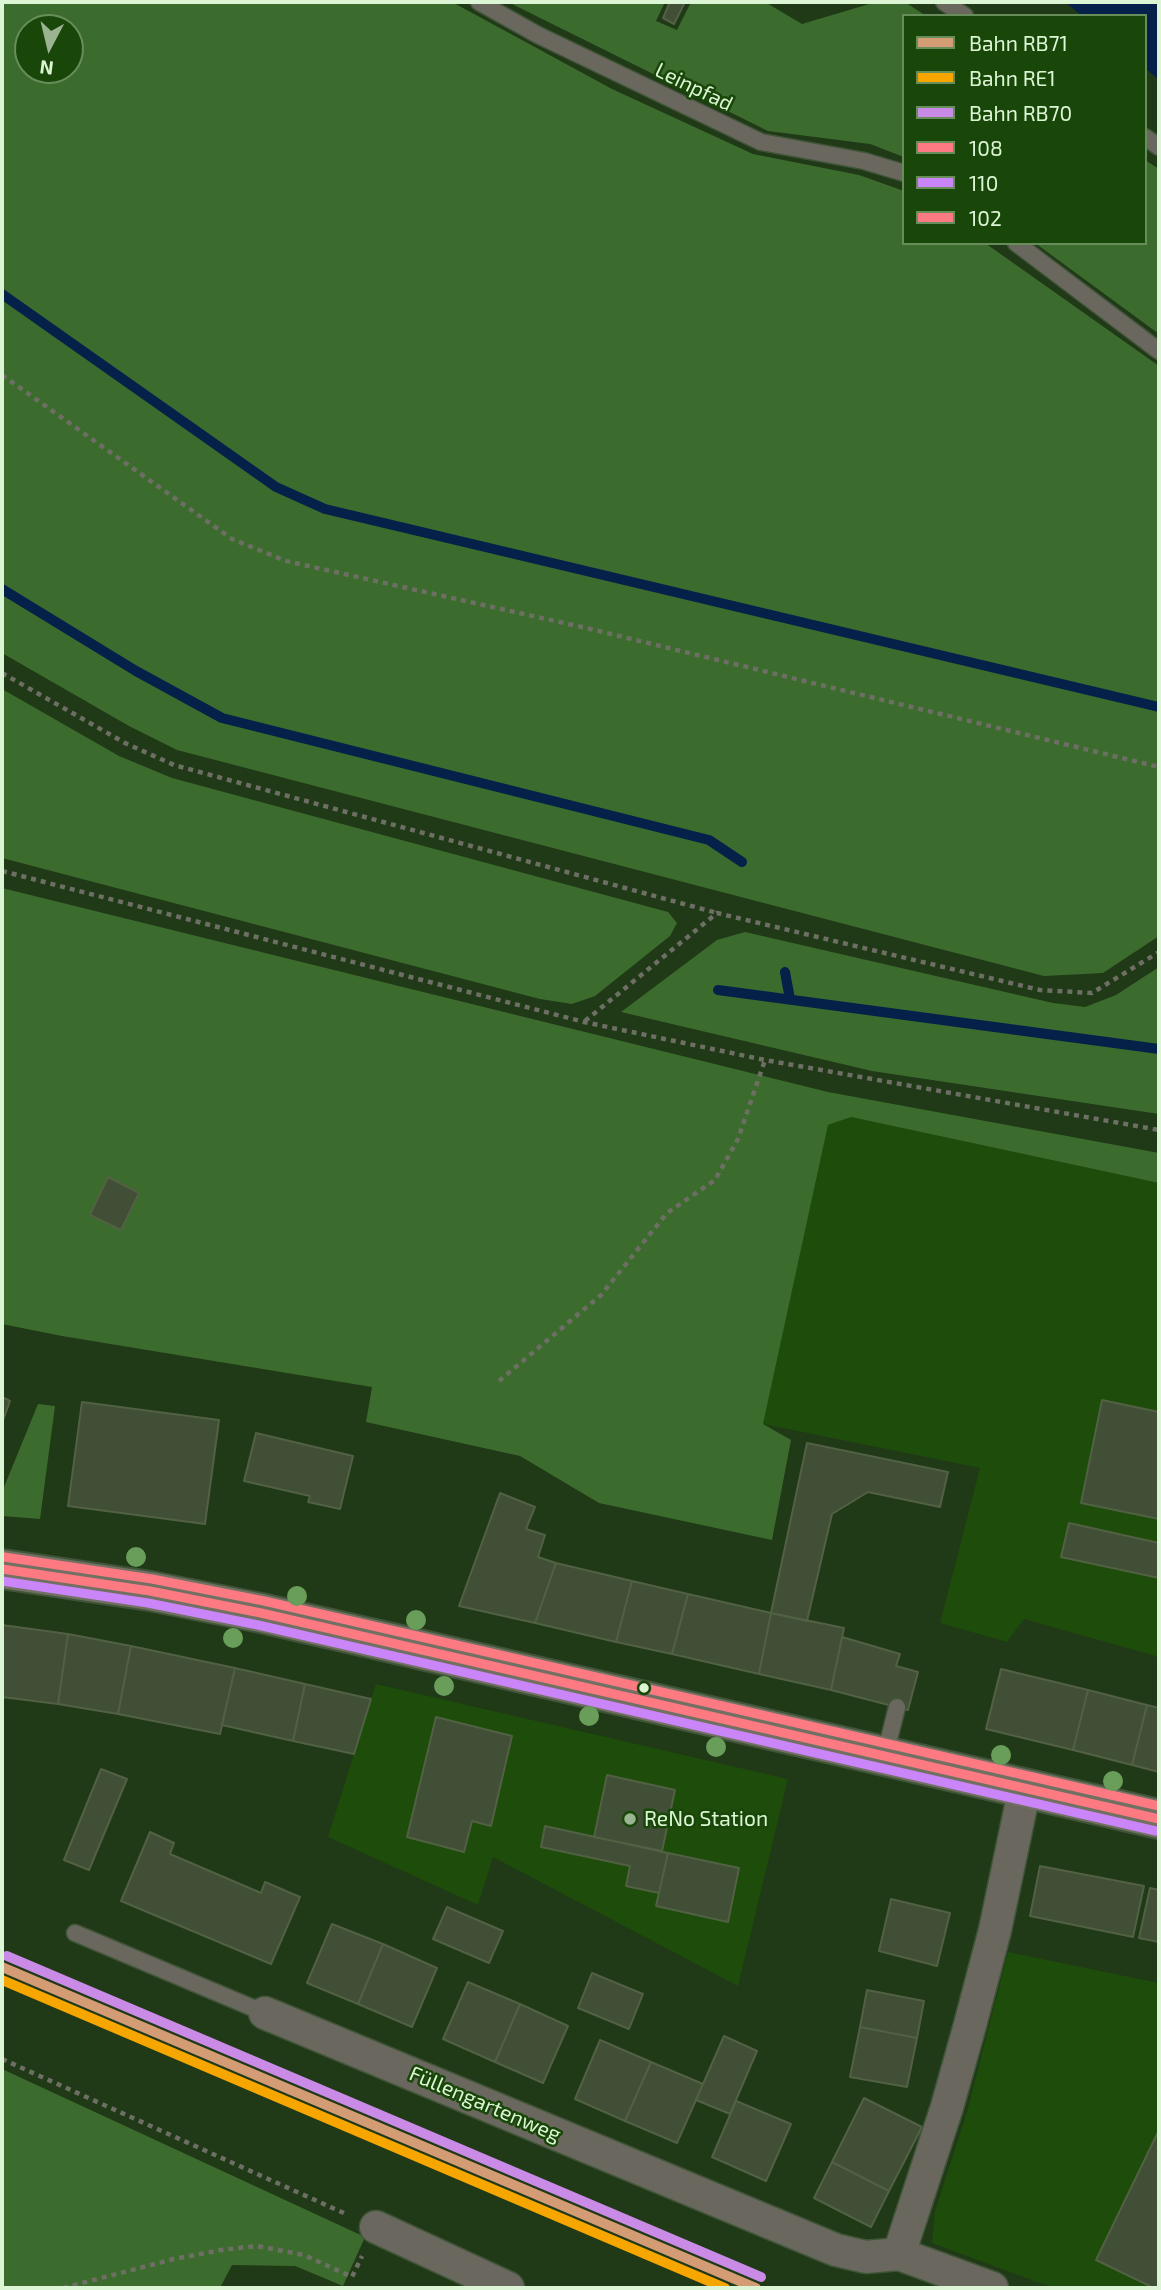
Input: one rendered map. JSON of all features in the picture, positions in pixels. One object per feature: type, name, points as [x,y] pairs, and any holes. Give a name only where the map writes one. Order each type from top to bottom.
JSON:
[{"type":"main road","points":[[2,1569],[150,1591],[261,1613],[1159,1819]]},
{"type":"street","points":[[899,2254],[947,2108],[970,2025],[995,1930],[1026,1787]]},
{"type":"street","name":"Füllengartenweg","points":[[265,2013],[836,2250],[866,2257],[899,2254],[992,2288]]},
{"type":"street","points":[[376,2227],[508,2288]]},
{"type":"lane","name":"Leinpfad","points":[[479,2],[538,34],[761,142],[864,161],[902,172]]},
{"type":"lane","points":[[944,2],[962,14]]},
{"type":"lane","points":[[1020,245],[1159,351]]},
{"type":"lane","points":[[885,1755],[897,1707]]},
{"type":"lane","name":"Füllengartenweg","points":[[75,1933],[265,2013]]},
{"type":"path","points":[[2,375],[232,539],[286,561],[582,627],[1159,767]]},
{"type":"path","points":[[2,673],[125,743],[174,765],[717,913],[1040,990],[1092,993],[1159,952]]},
{"type":"path","points":[[2,871],[584,1022],[765,1060],[1159,1130]]},
{"type":"path","points":[[584,1022],[717,913]]},
{"type":"path","points":[[499,1381],[601,1295],[667,1213],[715,1180],[738,1139],[765,1060]]},
{"type":"path","points":[[2,2059],[376,2227],[352,2277],[304,2255],[257,2246],[174,2259],[62,2288]]},
{"type":"shaded area","points":[[2,2],[452,2],[612,89],[753,154],[859,175],[902,190],[902,245],[988,245],[1159,366],[1159,936],[1103,973],[1044,976],[177,750],[129,726],[2,653]]},
{"type":"shaded area","points":[[508,2],[665,2],[656,21],[677,30],[691,2],[765,2],[802,24],[876,2],[908,4],[923,14],[902,14],[902,156],[870,144],[768,131]]},
{"type":"shaded area","points":[[1147,161],[1159,169],[1159,334],[1038,245],[1147,245]]},
{"type":"shaded area","points":[[2,689],[119,756],[172,778],[668,912],[677,923],[670,936],[595,996],[572,1004],[540,999],[2,858]]},
{"type":"shaded area","points":[[2,888],[828,1092],[1159,1153],[1159,1183],[851,1117],[828,1125],[763,1424],[791,1440],[772,1540],[599,1503],[520,1456],[366,1422],[372,1387],[2,1324]]},
{"type":"shaded area","points":[[745,932],[1053,1003],[1085,1007],[1116,995],[1159,967],[1159,1114],[872,1071],[621,1012],[717,940]]},
{"type":"shaded area","points":[[851,1117],[1159,1183],[1159,1657],[1024,1619],[1007,1642],[940,1623],[980,1468],[763,1424],[828,1125]]},
{"type":"shaded area","points":[[38,1404],[55,1406],[40,1519],[2,1516],[2,1492]]},
{"type":"shaded area","points":[[376,1684],[788,1779],[738,1986],[493,1857],[478,1905],[328,1837]]},
{"type":"shaded area","points":[[1008,1952],[1159,1983],[1159,2288],[1053,2288],[932,2243],[935,2211],[967,2112]]},
{"type":"shaded area","points":[[2,2069],[365,2237],[343,2286],[295,2266],[232,2265],[220,2288],[2,2288]]},
{"type":"water","points":[[1065,2],[1159,2],[1159,80],[1147,70],[1147,14],[1080,14]]},
{"type":"building","points":[[670,2],[685,2],[674,24],[663,18]]},
{"type":"building","points":[[108,1177],[139,1193],[121,1230],[90,1215]]},
{"type":"building","points":[[2,1397],[10,1401],[2,1423]]},
{"type":"building","points":[[1102,1400],[1159,1412],[1159,1519],[1081,1503]]},
{"type":"building","points":[[82,1402],[219,1420],[205,1524],[68,1506]]},
{"type":"building","points":[[256,1433],[353,1456],[340,1509],[308,1502],[310,1496],[244,1481]]},
{"type":"building","points":[[807,1443],[948,1472],[940,1507],[868,1492],[832,1514],[807,1621],[771,1613]]},
{"type":"building","points":[[500,1493],[535,1507],[526,1529],[545,1535],[538,1557],[556,1563],[535,1623],[459,1606]]},
{"type":"building","points":[[1069,1523],[1159,1543],[1159,1578],[1061,1557]]},
{"type":"building","points":[[556,1563],[632,1581],[616,1642],[535,1623]]},
{"type":"building","points":[[632,1581],[688,1594],[672,1654],[616,1642]]},
{"type":"building","points":[[688,1594],[771,1613],[759,1674],[672,1654]]},
{"type":"building","points":[[771,1613],[844,1628],[831,1690],[759,1674]]},
{"type":"building","points":[[2,1625],[68,1634],[58,1704],[2,1697]]},
{"type":"building","points":[[68,1634],[131,1646],[118,1714],[58,1704]]},
{"type":"building","points":[[842,1637],[900,1654],[896,1666],[918,1672],[908,1710],[831,1690]]},
{"type":"building","points":[[131,1646],[235,1668],[220,1734],[118,1714]]},
{"type":"building","points":[[235,1668],[305,1684],[293,1741],[222,1725]]},
{"type":"building","points":[[1001,1669],[1088,1690],[1073,1750],[986,1729]]},
{"type":"building","points":[[305,1684],[371,1699],[354,1754],[293,1741]]},
{"type":"building","points":[[1088,1690],[1147,1705],[1132,1765],[1073,1750]]},
{"type":"building","points":[[1147,1705],[1159,1708],[1159,1772],[1132,1765]]},
{"type":"building","points":[[436,1717],[512,1736],[491,1826],[472,1821],[464,1852],[407,1837]]},
{"type":"building","points":[[101,1769],[127,1779],[89,1870],[64,1860]]},
{"type":"building","points":[[607,1775],[675,1790],[662,1851],[594,1837]]},
{"type":"building","points":[[545,1826],[668,1853],[659,1893],[626,1886],[630,1866],[541,1847]]},
{"type":"building","points":[[150,1832],[174,1843],[170,1854],[261,1893],[265,1882],[300,1897],[271,1964],[121,1901]]},
{"type":"building","points":[[668,1853],[739,1868],[728,1922],[656,1906]]},
{"type":"building","points":[[1040,1866],[1144,1886],[1133,1937],[1030,1916]]},
{"type":"building","points":[[1150,1888],[1159,1890],[1159,1942],[1139,1938]]},
{"type":"building","points":[[891,1899],[950,1913],[937,1966],[879,1951]]},
{"type":"building","points":[[447,1907],[503,1931],[489,1963],[433,1939]]},
{"type":"building","points":[[332,1924],[383,1944],[358,2004],[307,1983]]},
{"type":"building","points":[[383,1944],[437,1968],[412,2027],[358,2004]]},
{"type":"building","points":[[592,1973],[643,1994],[629,2029],[578,2008]]},
{"type":"building","points":[[468,1982],[520,2004],[495,2062],[443,2039]]},
{"type":"building","points":[[867,1990],[924,2001],[917,2038],[860,2027]]},
{"type":"building","points":[[520,2004],[568,2026],[543,2083],[495,2062]]},
{"type":"building","points":[[860,2027],[917,2038],[907,2087],[850,2077]]},
{"type":"building","points":[[724,2036],[757,2051],[730,2114],[696,2100]]},
{"type":"building","points":[[600,2040],[651,2062],[625,2121],[575,2099]]},
{"type":"building","points":[[651,2062],[703,2084],[677,2143],[625,2121]]},
{"type":"building","points":[[864,2098],[922,2127],[889,2191],[832,2162]]},
{"type":"building","points":[[736,2101],[791,2124],[766,2181],[712,2157]]},
{"type":"building","points":[[1159,2130],[1159,2288],[1154,2288],[1096,2260]]},
{"type":"building","points":[[832,2162],[889,2191],[871,2227],[814,2198]]},
{"type":"waterway","points":[[2,294],[276,487],[325,509],[1159,707]]},
{"type":"waterway","points":[[2,589],[136,671],[222,718],[709,840],[742,862]]},
{"type":"waterway","points":[[785,972],[790,999]]},
{"type":"waterway","points":[[718,990],[1159,1049]]},
{"type":"rail line","name":"RB70","points":[[7,1956],[761,2277]]},
{"type":"rail line","name":"RB71","points":[[2,1967],[756,2288]]},
{"type":"rail line","name":"RE1","points":[[2,1980],[725,2288]]},
{"type":"transit line","name":"102","points":[[4,1557],[152,1579],[264,1601],[1159,1806]]},
{"type":"transit line","name":"108","points":[[2,1569],[150,1591],[261,1613],[1159,1819]]},
{"type":"transit line","name":"110","points":[[2,1581],[148,1603],[258,1625],[1156,1831]]},
{"type":"place","name":"ReNo Station","points":[[630,1819]]}]
